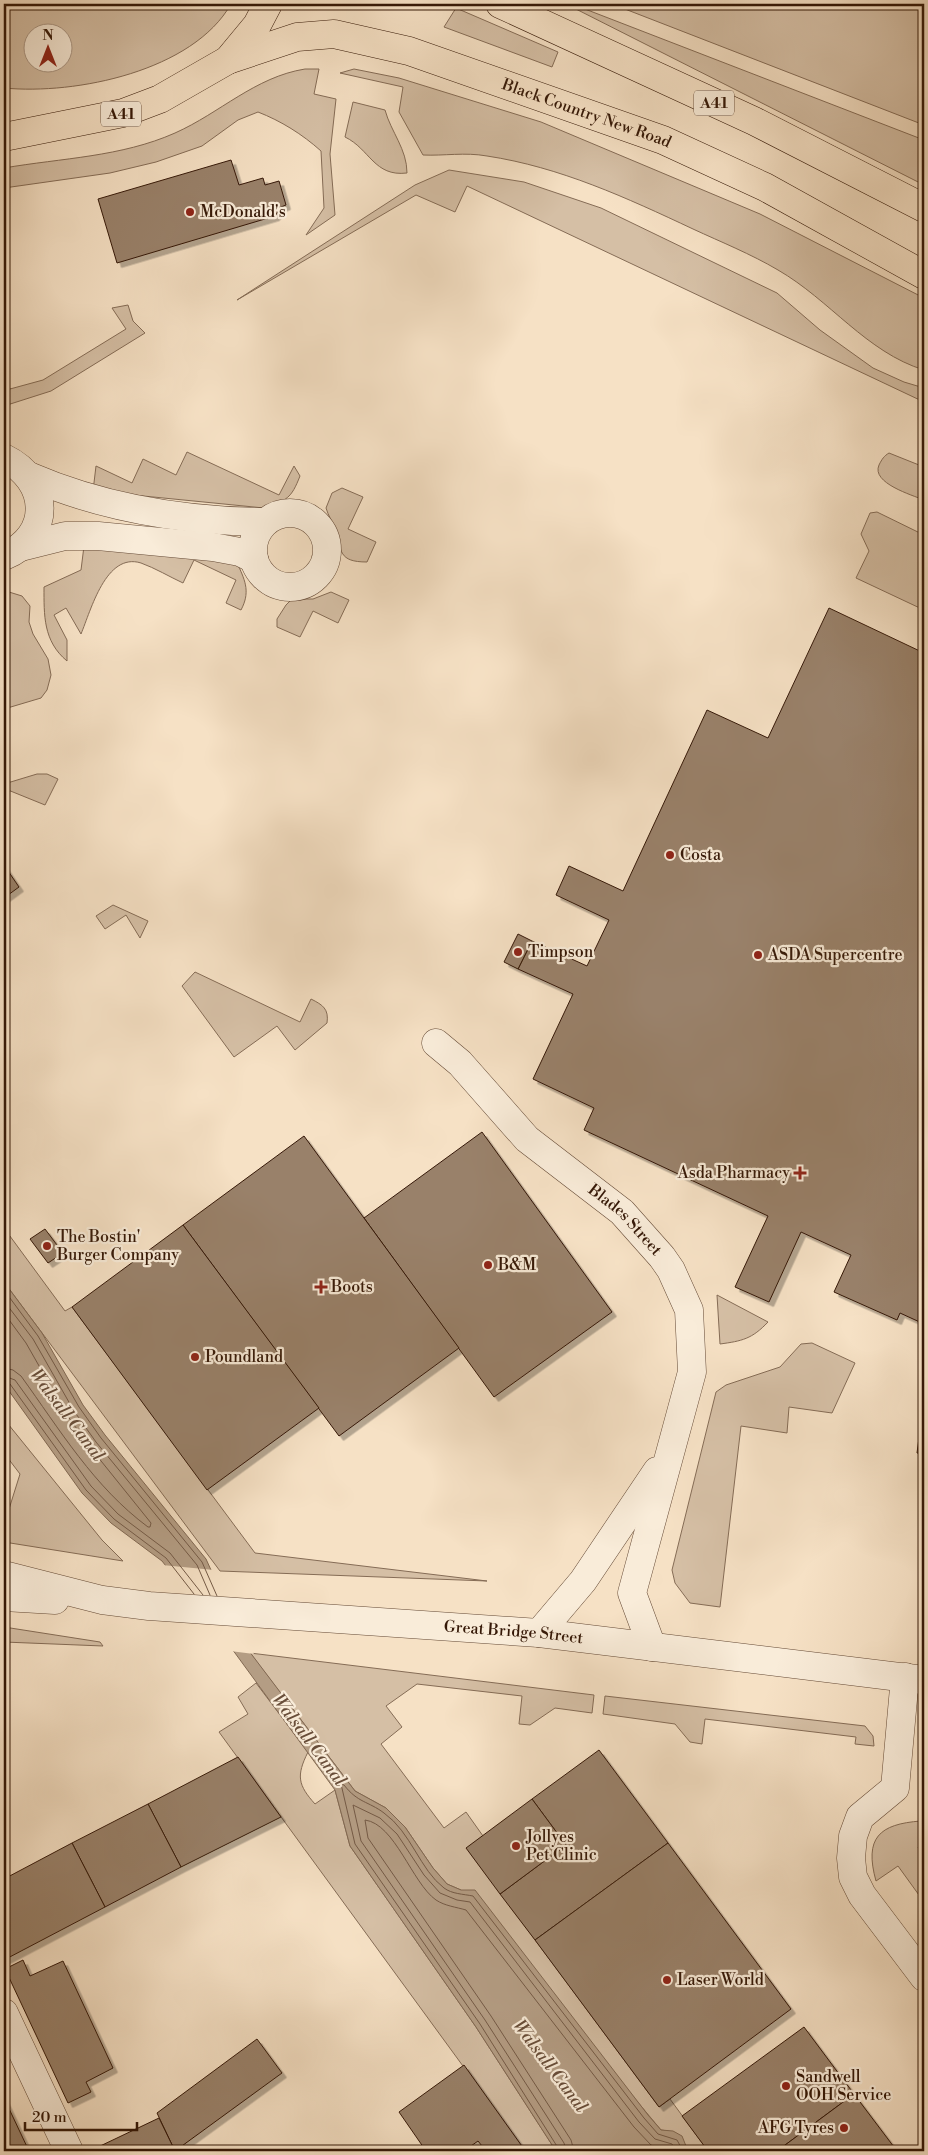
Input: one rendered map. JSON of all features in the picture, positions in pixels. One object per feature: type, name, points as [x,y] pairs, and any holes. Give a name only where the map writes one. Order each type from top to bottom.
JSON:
[{"type":"highway","name":"A41","points":[[4,137],[122,114],[160,99],[228,60],[257,25],[268,4]]},
{"type":"highway","name":"A41","points":[[500,4],[754,121],[924,208]]},
{"type":"highway","name":"Black Country New Road","points":[[228,60],[297,37],[334,34],[409,51],[662,140],[765,186],[924,275]]},
{"type":"street","points":[[4,458],[17,464],[29,476],[37,490],[40,506],[38,524],[29,539],[12,552]]},
{"type":"street","points":[[29,476],[65,491],[131,508],[232,522],[265,522]]},
{"type":"street","points":[[290,512],[302,514],[312,520],[325,539],[327,551],[318,573],[308,582],[297,586],[284,586],[272,582],[262,575],[254,559],[254,539],[265,522],[278,514],[290,512]]},
{"type":"street","points":[[12,552],[65,536],[98,536],[213,547],[240,552],[254,559]]},
{"type":"street","name":"Blades Street","points":[[436,1043],[460,1062],[526,1139],[622,1212],[662,1257],[671,1270],[689,1310],[692,1372],[632,1593],[652,1647]]},
{"type":"street","name":"Blades Street","points":[[539,1633],[582,1581],[669,1453]]},
{"type":"street","name":"Great Bridge Street","points":[[4,1575],[102,1600],[149,1606],[539,1633],[915,1678]]},
{"type":"street","name":"Great Bridge Street","points":[[4,1597],[19,1600],[102,1600]]},
{"type":"street","points":[[915,1678],[895,1788],[860,1817],[853,1836],[851,1858],[852,1877],[862,1895],[924,1977]]},
{"type":"street","points":[[4,2013],[69,2151]]},
{"type":"shaded area","points":[[4,4],[231,4],[213,27],[190,46],[161,62],[130,74],[97,82],[33,89],[4,88]]},
{"type":"shaded area","points":[[566,4],[572,4],[924,140],[924,185]]},
{"type":"shaded area","points":[[612,4],[924,4],[924,125]]},
{"type":"shaded area","points":[[456,8],[558,52],[552,67],[444,27]]},
{"type":"shaded area","points":[[305,69],[319,69],[314,94],[336,99],[330,154],[335,215],[306,235],[324,208],[321,151],[291,128],[258,112],[238,120],[202,146],[156,162],[110,173],[4,188],[4,168],[91,156],[155,141],[191,125],[254,87],[287,73]]},
{"type":"shaded area","points":[[354,69],[399,78],[541,122],[760,214],[924,298],[924,370],[903,362],[884,351],[797,282],[778,270],[736,248],[618,195],[567,176],[514,161],[471,154],[423,155],[399,112],[403,87],[340,73]]},
{"type":"shaded area","points":[[353,102],[385,110],[402,148],[407,173],[396,173],[379,167],[361,148],[345,137]]},
{"type":"shaded area","points":[[449,170],[524,182],[601,208],[777,293],[820,330],[873,368],[904,382],[924,388],[924,402],[467,186],[455,212],[416,195],[237,300],[415,185]]},
{"type":"shaded area","points":[[128,305],[133,321],[145,333],[51,391],[4,406],[4,372],[10,389],[43,380],[126,329],[112,308]]},
{"type":"shaded area","points":[[187,452],[279,495],[294,466],[300,476],[294,490],[287,498],[264,508],[93,491],[96,466],[132,483],[143,459],[176,475]]},
{"type":"shaded area","points":[[889,453],[924,467],[924,500],[894,487],[881,477],[878,471],[879,465]]},
{"type":"shaded area","points":[[342,488],[363,497],[348,529],[376,542],[367,562],[351,560],[343,554],[327,511],[326,508],[332,493]]},
{"type":"shaded area","points":[[877,512],[924,535],[924,610],[856,578],[869,551],[861,534],[870,513]]},
{"type":"shaded area","points":[[84,546],[150,549],[238,565],[246,588],[244,604],[241,610],[226,603],[236,580],[194,560],[183,583],[141,563],[129,562],[118,566],[109,574],[95,598],[81,634],[66,608],[54,615],[67,640],[67,661],[53,645],[46,627],[44,587],[81,570]]},
{"type":"shaded area","points":[[9,592],[22,596],[30,606],[29,622],[33,634],[48,659],[51,675],[47,690],[41,698],[4,709],[4,593]]},
{"type":"shaded area","points":[[331,592],[349,600],[338,623],[313,611],[300,637],[277,627],[277,619],[292,599],[313,599]]},
{"type":"shaded area","points":[[37,774],[47,774],[58,779],[45,805],[8,790],[4,798],[4,784]]},
{"type":"shaded area","points":[[113,905],[148,921],[140,938],[126,915],[105,929],[96,916]]},
{"type":"shaded area","points":[[195,972],[300,1022],[311,999],[319,1003],[326,1011],[327,1023],[295,1050],[277,1026],[234,1057],[182,986]]},
{"type":"shaded area","points":[[4,1228],[65,1311],[72,1307],[255,1553],[487,1581],[220,1571],[4,1282]]},
{"type":"shaded area","points":[[717,1295],[768,1322],[752,1336],[735,1342],[720,1344]]},
{"type":"shaded area","points":[[812,1343],[855,1363],[832,1413],[789,1407],[787,1433],[741,1426],[720,1607],[690,1603],[675,1583],[672,1570],[716,1392],[726,1385],[780,1367],[801,1344]]},
{"type":"shaded area","points":[[4,1419],[102,1540],[123,1561],[4,1542],[4,1525],[20,1474],[4,1453]]},
{"type":"shaded area","points":[[4,1627],[100,1642],[103,1646],[4,1642]]},
{"type":"shaded area","points":[[250,1653],[594,1695],[592,1713],[555,1708],[530,1725],[519,1724],[522,1696],[417,1684],[386,1706],[402,1727],[381,1744],[444,1828],[466,1812],[483,1836],[467,1848],[659,2107],[670,2099],[708,2151],[688,2151],[679,2136],[672,2132],[661,2130],[461,1890],[447,1884],[433,1868],[405,1827],[386,1808],[355,1791]]},
{"type":"shaded area","points":[[256,1683],[308,1752],[300,1774],[305,1791],[315,1804],[335,1790],[350,1846],[476,2027],[556,2151],[525,2151],[219,1732],[248,1714],[238,1697]]},
{"type":"shaded area","points":[[605,1696],[865,1726],[873,1736],[874,1746],[855,1744],[856,1737],[705,1719],[702,1744],[690,1742],[675,1724],[603,1714]]},
{"type":"shaded area","points":[[921,1821],[924,1823],[924,1844],[918,1847],[924,1860],[924,1902],[898,1866],[876,1881],[872,1854],[878,1836],[885,1830]]},
{"type":"water","name":"Walsall Canal","points":[[4,1282],[42,1333],[83,1405],[105,1435],[206,1559],[246,1647],[355,1791],[386,1808],[405,1827],[433,1868],[447,1884],[461,1890],[475,1890],[648,2115],[661,2130],[673,2131],[682,2136],[688,2151],[556,2151],[476,2027],[350,1846],[335,1790],[235,1653],[162,1561],[111,1523],[82,1493],[4,1384]]},
{"type":"pier","points":[[162,1565],[214,1570],[248,1646],[254,1654],[230,1651]]},
{"type":"building","name":"McDonald's","points":[[231,160],[239,185],[263,178],[265,185],[279,181],[286,205],[281,207],[275,216],[117,263],[98,199]]},
{"type":"building","name":"ASDA Supercentre","points":[[829,608],[924,653],[924,1324],[900,1313],[897,1320],[834,1292],[851,1255],[801,1232],[769,1302],[735,1287],[768,1216],[584,1130],[594,1108],[533,1079],[573,994],[518,969],[532,941],[587,966],[609,920],[556,895],[569,866],[623,891],[707,710],[768,738]]},
{"type":"building","points":[[4,865],[19,887],[4,898]]},
{"type":"building","name":"Timpson","points":[[518,934],[532,941],[518,969],[504,962]]},
{"type":"building","name":"B&M","points":[[482,1132],[612,1312],[494,1397],[364,1218]]},
{"type":"building","name":"Boots","points":[[304,1136],[459,1348],[339,1436],[183,1225]]},
{"type":"building","name":"Poundland","points":[[183,1225],[319,1408],[207,1490],[72,1307]]},
{"type":"building","name":"The Bostin' Burger Company","points":[[45,1229],[63,1253],[48,1263],[30,1239]]},
{"type":"building","points":[[920,1430],[924,1431],[924,1454],[917,1453]]},
{"type":"building","points":[[599,1750],[668,1843],[535,1940],[500,1894],[566,1845],[532,1799]]},
{"type":"building","points":[[238,1757],[281,1817],[181,1867],[148,1804]]},
{"type":"building","name":"Jollyes Pet Clinic","points":[[532,1799],[566,1845],[500,1894],[466,1848]]},
{"type":"building","points":[[148,1804],[181,1867],[105,1907],[72,1843]]},
{"type":"building","points":[[72,1843],[105,1907],[4,1960],[4,1879]]},
{"type":"building","name":"Laser World","points":[[668,1843],[791,2009],[659,2107],[535,1940]]},
{"type":"building","points":[[23,1960],[30,1976],[63,1961],[113,2068],[86,2082],[91,2092],[68,2103],[5,1969]]},
{"type":"building","name":"Sandwell OOH Service","points":[[804,2027],[854,2094],[777,2151],[708,2151],[682,2116]]},
{"type":"building","points":[[257,2039],[282,2073],[175,2151],[157,2113]]},
{"type":"building","points":[[464,2065],[524,2149],[520,2151],[486,2151],[478,2141],[464,2151],[426,2151],[399,2112]]},
{"type":"building","name":"AFG Tyres","points":[[854,2094],[897,2151],[777,2151]]},
{"type":"building","points":[[4,2098],[29,2151],[4,2151]]},
{"type":"building","points":[[159,2118],[175,2151],[97,2151],[96,2148]]},
{"type":"place","name":"McDonald's","points":[[190,212]]},
{"type":"place","name":"Costa","points":[[670,855]]},
{"type":"place","name":"Timpson","points":[[518,952]]},
{"type":"place","name":"ASDA Supercentre","points":[[758,955]]},
{"type":"place","name":"Asda Pharmacy","points":[[800,1173]]},
{"type":"place","name":"The Bostin' Burger Company","points":[[47,1246]]},
{"type":"place","name":"B&M","points":[[488,1265]]},
{"type":"place","name":"Boots","points":[[321,1287]]},
{"type":"place","name":"Poundland","points":[[195,1357]]},
{"type":"place","name":"Jollyes Pet Clinic","points":[[516,1846]]},
{"type":"place","name":"Laser World","points":[[667,1980]]},
{"type":"place","name":"Sandwell OOH Service","points":[[786,2086]]},
{"type":"place","name":"AFG Tyres","points":[[844,2128]]}]
